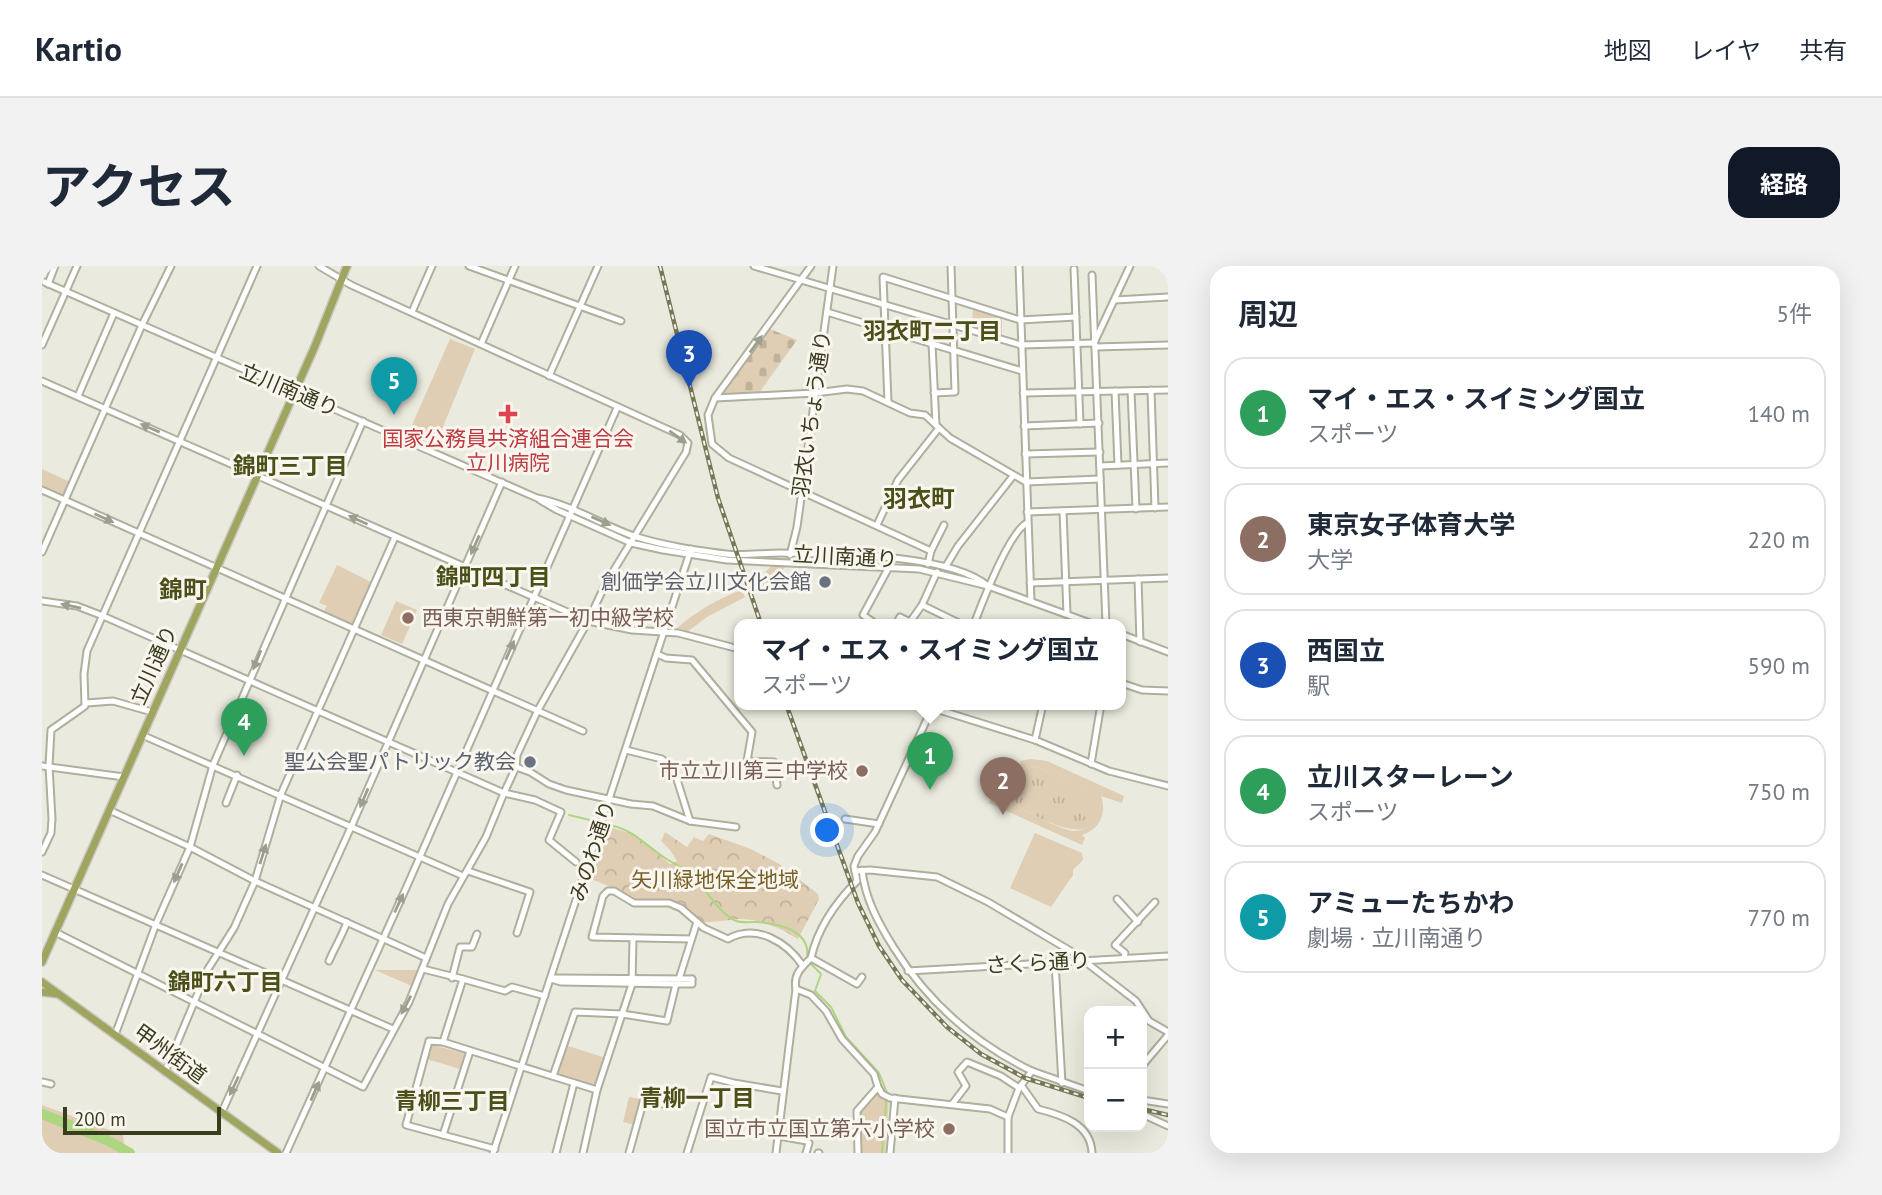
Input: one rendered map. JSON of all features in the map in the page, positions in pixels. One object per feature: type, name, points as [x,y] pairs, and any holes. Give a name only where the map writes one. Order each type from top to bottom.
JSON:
[{"type":"main road","name":"立川通り","points":[[42,962],[294,393],[346,266]]},
{"type":"main road","name":"甲州街道","points":[[42,982],[278,1153]]},
{"type":"main road","points":[[42,992],[58,995]]},
{"type":"street","points":[[45,283],[55,266]]},
{"type":"street","points":[[42,345],[77,266]]},
{"type":"street","points":[[42,552],[45,539],[171,266]]},
{"type":"street","points":[[42,852],[51,833],[47,764],[51,730],[82,709],[86,703],[84,674],[87,651],[257,266]]},
{"type":"street","points":[[55,932],[363,1087],[409,1002],[439,925],[486,838],[516,767],[517,755],[538,710],[606,583],[687,452],[688,443],[680,435],[351,285],[319,266]]},
{"type":"street","points":[[412,313],[432,266]]},
{"type":"street","points":[[469,266],[621,321]]},
{"type":"street","points":[[481,345],[515,266]]},
{"type":"street","points":[[549,376],[598,266]]},
{"type":"street","points":[[754,266],[1021,345],[1168,345]]},
{"type":"street","points":[[811,266],[715,398],[708,415],[710,435],[718,451],[733,460],[931,551]]},
{"type":"street","name":"羽衣いちょう通り","points":[[789,562],[802,491],[833,266]]},
{"type":"street","points":[[934,393],[955,392],[951,266]]},
{"type":"street","points":[[1019,266],[1031,601]]},
{"type":"street","points":[[1095,345],[1129,268],[1121,266]]},
{"type":"street","points":[[1074,269],[1080,424]]},
{"type":"street","points":[[1091,275],[1105,619]]},
{"type":"street","points":[[888,402],[883,277],[1020,320],[1076,317]]},
{"type":"street","name":"立川南通り","points":[[45,283],[537,498],[572,509],[635,536],[690,552],[790,554],[929,562],[980,579],[988,586]]},
{"type":"street","points":[[1115,299],[1168,298]]},
{"type":"street","points":[[827,312],[1022,371]]},
{"type":"street","points":[[78,396],[114,313]]},
{"type":"street","points":[[42,320],[51,324]]},
{"type":"street","points":[[877,525],[898,480],[938,427],[932,344]]},
{"type":"street","points":[[42,381],[588,621],[632,630],[687,635],[734,648]]},
{"type":"street","points":[[715,398],[852,389],[910,412],[925,415],[957,443],[1026,482],[1100,479]]},
{"type":"street","points":[[1151,390],[1155,508]]},
{"type":"street","points":[[1023,393],[1168,390]]},
{"type":"street","points":[[1115,391],[1118,465]]},
{"type":"street","points":[[1131,391],[1136,509]]},
{"type":"street","points":[[286,1153],[421,856],[617,408]]},
{"type":"street","points":[[115,1035],[156,924],[190,847],[213,765],[363,421]]},
{"type":"street","points":[[1024,426],[1098,423]]},
{"type":"street","points":[[1025,454],[1100,452]]},
{"type":"street","points":[[1100,466],[1168,463]]},
{"type":"street","points":[[946,566],[958,546],[1013,476]]},
{"type":"street","points":[[221,1114],[352,825],[502,482]]},
{"type":"street","points":[[42,490],[583,731]]},
{"type":"street","name":"立川南通り","points":[[537,498],[569,516],[631,543],[789,562],[927,570],[988,586],[1080,619]]},
{"type":"street","points":[[1027,512],[1168,508]]},
{"type":"street","points":[[1063,511],[1067,614]]},
{"type":"street","points":[[976,619],[988,586],[1017,530],[1027,523]]},
{"type":"street","points":[[927,570],[931,551],[944,525]]},
{"type":"street","points":[[165,1072],[208,968],[234,928],[255,881],[281,794],[395,537]]},
{"type":"street","name":"みのわ通り","points":[[494,1151],[690,552]]},
{"type":"street","points":[[869,619],[863,615],[889,567]]},
{"type":"street","points":[[912,619],[922,605],[937,572]]},
{"type":"street","points":[[1030,583],[1168,578]]},
{"type":"street","points":[[1138,579],[1140,642]]},
{"type":"street","points":[[42,601],[77,606],[103,616],[503,793],[535,800],[561,812],[549,840],[576,862]]},
{"type":"street","points":[[922,605],[951,619]]},
{"type":"street","points":[[1126,636],[1168,652]]},
{"type":"street","points":[[657,654],[666,658],[692,660],[752,732],[747,761],[774,762],[777,785]]},
{"type":"street","points":[[1126,685],[1142,690],[1168,691]]},
{"type":"street","points":[[86,703],[113,701],[152,712]]},
{"type":"street","points":[[930,710],[879,824],[861,848],[855,862],[864,888],[876,917],[908,971],[932,1000],[991,1049],[1032,1071],[1084,1090]]},
{"type":"street","points":[[944,710],[1035,740],[1115,773],[1168,786]]},
{"type":"street","points":[[1035,740],[1042,710]]},
{"type":"street","points":[[1091,764],[1100,710]]},
{"type":"street","points":[[142,734],[421,856],[530,892],[517,933]]},
{"type":"street","points":[[626,750],[662,759],[674,770],[690,821]]},
{"type":"street","points":[[42,758],[47,764],[124,778]]},
{"type":"street","points":[[516,767],[558,788],[653,806],[690,821],[736,827]]},
{"type":"street","points":[[226,803],[236,775]]},
{"type":"street","points":[[109,810],[190,847],[255,881],[426,958]]},
{"type":"street","points":[[845,819],[879,824]]},
{"type":"street","points":[[858,871],[937,877],[988,902],[1083,961],[1136,1001],[1149,1021],[1168,1033],[1147,1060]]},
{"type":"street","points":[[776,1153],[796,989],[794,980],[808,961],[824,922],[838,901],[857,881],[858,871]]},
{"type":"street","points":[[42,875],[393,1029]]},
{"type":"street","points":[[691,939],[592,937],[603,895],[607,891],[614,891],[635,903],[669,904],[681,908],[697,922],[728,939],[738,934],[758,934],[775,940],[808,961],[857,984],[862,977]]},
{"type":"street","points":[[1117,899],[1138,922]]},
{"type":"street","points":[[1124,958],[1125,953],[1115,944],[1155,902]]},
{"type":"street","points":[[329,961],[347,922]]},
{"type":"street","points":[[553,1076],[575,1012],[622,1014],[667,1021],[697,922]]},
{"type":"street","points":[[452,978],[460,947],[472,947],[477,934]]},
{"type":"street","points":[[583,1153],[597,1090],[633,981],[633,938]]},
{"type":"street","name":"さくら通り","points":[[908,971],[1168,956]]},
{"type":"street","points":[[1055,962],[1062,1083]]},
{"type":"street","points":[[422,969],[505,991],[512,987],[545,996]]},
{"type":"street","points":[[551,979],[562,977],[678,982]]},
{"type":"street","points":[[443,1042],[463,979]]},
{"type":"street","points":[[796,989],[811,995],[826,1012],[848,1046],[874,1074],[882,1094],[892,1098],[990,1109],[1008,1117]]},
{"type":"street","points":[[494,1151],[406,1125],[429,1041],[443,1042],[597,1090]]},
{"type":"street","points":[[443,1135],[470,1051]]},
{"type":"street","points":[[953,1103],[966,1086],[958,1072],[967,1062],[1020,1086],[1038,1109],[1059,1114],[1084,1129]]},
{"type":"street","points":[[1008,1153],[1008,1117],[1020,1086],[1032,1071]]},
{"type":"street","points":[[687,1153],[711,1077],[782,1091]]},
{"type":"street","points":[[42,1082],[51,1084]]},
{"type":"street","points":[[556,1153],[574,1083]]},
{"type":"street","points":[[858,1153],[857,1111],[878,1087]]},
{"type":"street","points":[[890,1153],[892,1098]]},
{"type":"street","points":[[629,1153],[644,1099],[663,1104]]},
{"type":"street","points":[[1147,1101],[1167,1103]]},
{"type":"street","points":[[1147,1116],[1168,1126]]},
{"type":"street","points":[[1086,1132],[1092,1143],[1093,1153]]},
{"type":"street","points":[[779,1136],[807,1141],[809,1143],[806,1153]]},
{"type":"green space","points":[[973,307],[1002,316],[1002,337],[972,328]]},
{"type":"green space","points":[[770,329],[797,340],[759,393],[719,395]]},
{"type":"green space","points":[[450,339],[475,349],[435,446],[408,434]]},
{"type":"green space","points":[[42,469],[70,482],[63,498],[42,488]]},
{"type":"green space","points":[[337,565],[373,583],[354,626],[323,613],[327,606],[319,603]]},
{"type":"green space","points":[[772,565],[786,566],[770,585],[755,593],[751,582],[761,577]]},
{"type":"green space","points":[[742,590],[745,597],[707,617],[687,632],[677,628],[708,606]]},
{"type":"green space","points":[[396,601],[417,610],[402,644],[381,635]]},
{"type":"green space","points":[[1020,761],[1047,761],[1124,796],[1122,803],[1101,796],[1101,820],[1093,829],[1082,835],[1085,838],[1082,845],[989,803],[992,795],[1006,801],[1006,779]],"holes":[[[1037,767],[1091,793],[1087,796],[1088,792],[1082,789],[1080,793],[1086,796],[1081,808],[1085,817],[1093,821],[1085,828],[1074,831],[1035,816],[1016,804],[1010,789],[1030,797],[1033,790],[1012,781],[1021,770]]]},
{"type":"green space","points":[[1028,767],[1037,767],[1090,792],[1095,798],[1095,812],[1089,827],[1069,829],[1044,820],[1016,804],[1011,792],[1012,782],[1018,773]]},
{"type":"green space","name":"矢川緑地保全地域","points":[[604,826],[634,834],[670,864],[677,861],[661,841],[665,832],[687,847],[694,837],[703,841],[709,834],[751,849],[781,865],[818,894],[819,899],[798,939],[763,922],[739,919],[704,922],[674,900],[636,901],[588,878]]},
{"type":"green space","points":[[1035,833],[1082,853],[1083,860],[1073,870],[1073,875],[1051,907],[1010,888]]},
{"type":"green space","points":[[375,970],[418,970],[412,986]]},
{"type":"green space","points":[[431,1045],[465,1053],[460,1069],[427,1059]]},
{"type":"green space","points":[[565,1045],[606,1058],[596,1089],[554,1075]]},
{"type":"green space","points":[[878,1090],[880,1097],[889,1100],[885,1153],[861,1153],[859,1111]]},
{"type":"green space","points":[[629,1097],[641,1099],[635,1125],[623,1122]]},
{"type":"green space","points":[[42,1105],[123,1135],[125,1153],[42,1153]]},
{"type":"waterway","points":[[569,815],[594,821]]},
{"type":"waterway","points":[[613,826],[635,836],[688,872],[720,908],[736,921],[757,922],[792,930],[804,941],[807,958]]},
{"type":"waterway","points":[[810,963],[821,974],[815,991],[831,1007],[846,1037],[879,1073],[887,1093],[882,1153]]},
{"type":"waterway","points":[[42,1114],[107,1140],[130,1153]]},
{"type":"railway","points":[[660,266],[718,498],[759,619]]},
{"type":"railway","points":[[788,710],[858,903],[879,946],[902,980],[947,1027],[981,1054],[1025,1078],[1084,1096]]},
{"type":"railway","points":[[1147,1110],[1168,1115]]},
{"type":"place","name":"西国立","points":[[689,388]]},
{"type":"place","name":"国家公務員共済組合連合会 立川病院","points":[[508,414]]},
{"type":"place","name":"アミューたちかわ","points":[[394,415]]},
{"type":"place","name":"創価学会立川文化会館","points":[[825,582]]},
{"type":"place","name":"西東京朝鮮第一初中級学校","points":[[408,618]]},
{"type":"place","name":"立川スターレーン","points":[[244,756]]},
{"type":"place","name":"聖公会聖パトリック教会","points":[[530,762]]},
{"type":"place","name":"市立立川第三中学校","points":[[862,771]]},
{"type":"place","name":"マイ・エス・スイミング国立","points":[[930,790]]},
{"type":"place","name":"東京女子体育大学","points":[[1003,815]]},
{"type":"place","name":"国立市立国立第六小学校","points":[[949,1129]]},
{"type":"district","name":"羽衣町二丁目","points":[[932,331]]},
{"type":"district","name":"錦町三丁目","points":[[290,466]]},
{"type":"district","name":"羽衣町","points":[[919,499]]},
{"type":"district","name":"錦町四丁目","points":[[493,577]]},
{"type":"district","name":"錦町","points":[[183,590]]},
{"type":"district","name":"錦町六丁目","points":[[225,982]]},
{"type":"district","name":"青柳一丁目","points":[[697,1098]]},
{"type":"district","name":"青柳三丁目","points":[[452,1101]]}]
